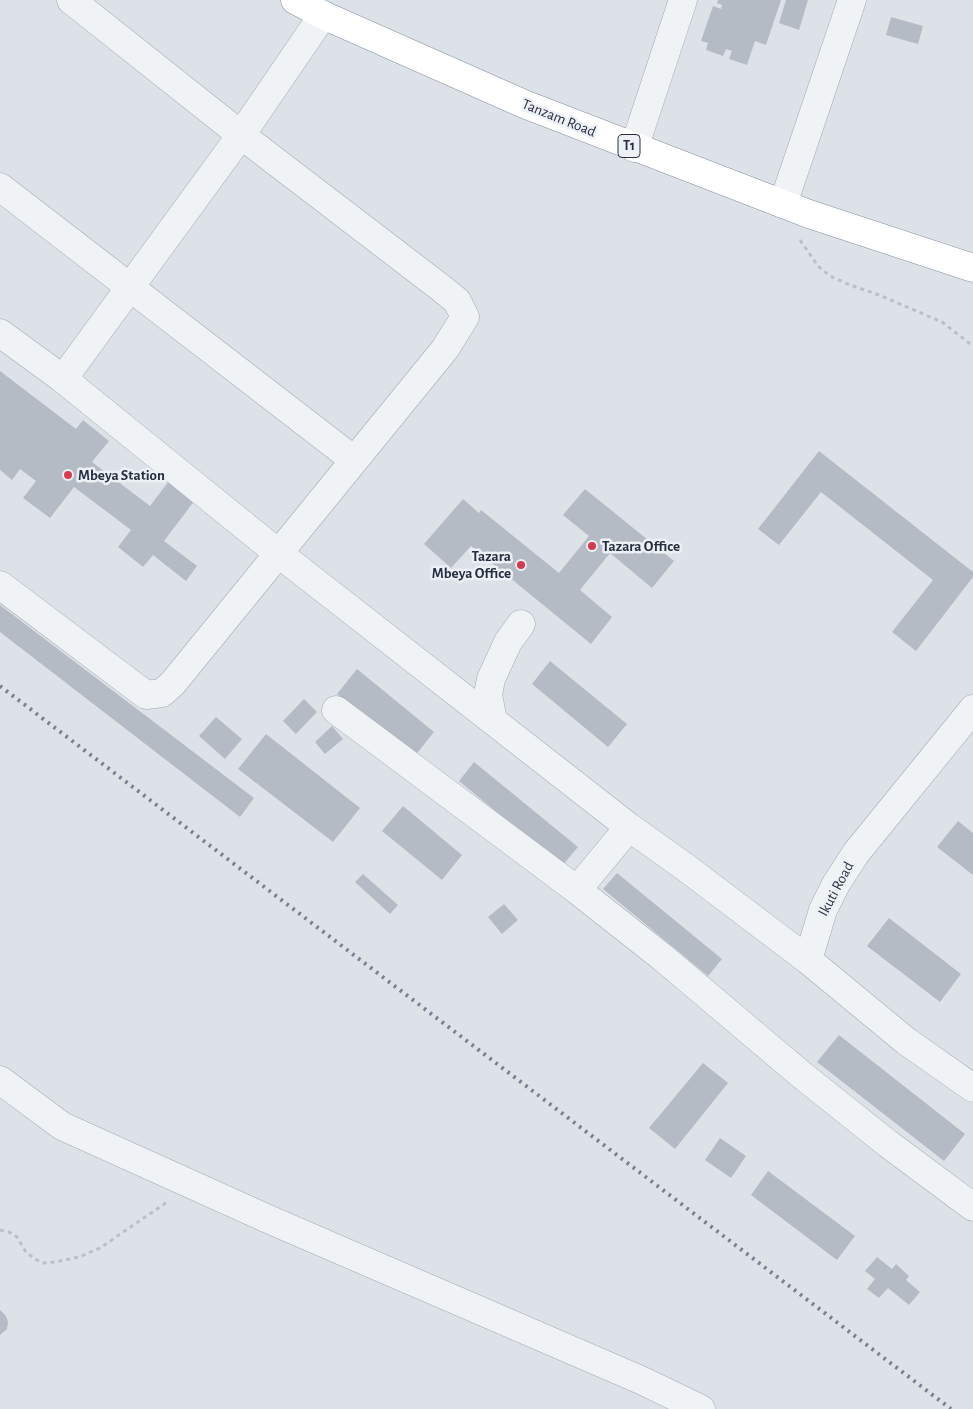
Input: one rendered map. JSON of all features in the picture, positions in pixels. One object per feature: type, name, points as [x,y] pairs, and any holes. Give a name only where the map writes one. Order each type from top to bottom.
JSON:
[{"type":"highway","name":"Tanzam Road","points":[[295,0],[323,15],[524,104],[634,148],[786,205],[973,268]]},
{"type":"street","points":[[0,585],[146,695],[162,693],[173,684],[445,349],[465,317],[457,301],[446,292],[241,135],[71,0]]},
{"type":"street","points":[[634,148],[683,0]]},
{"type":"street","points":[[786,205],[852,0]]},
{"type":"street","points":[[64,379],[241,135],[323,15]]},
{"type":"street","points":[[0,187],[354,460]]},
{"type":"street","points":[[0,333],[64,379],[278,553],[629,827],[808,960],[906,1041],[973,1088]]},
{"type":"street","points":[[493,721],[488,694],[491,679],[508,642],[521,624]]},
{"type":"street","name":"Ikuti Road","points":[[808,960],[823,910],[836,884],[856,853],[973,709]]},
{"type":"street","points":[[336,710],[577,890],[662,957],[803,1076],[887,1143],[973,1207]]},
{"type":"street","points":[[577,890],[629,827]]},
{"type":"street","points":[[0,1080],[62,1126],[268,1219],[634,1377],[701,1409]]},
{"type":"path","points":[[786,205],[798,237],[818,266],[830,276],[850,286],[942,322],[973,346]]},
{"type":"path","points":[[0,1230],[9,1232],[17,1237],[26,1252],[43,1264],[56,1262],[78,1257],[100,1248],[169,1202]]},
{"type":"building","points":[[718,0],[781,0],[766,45],[755,41],[747,65],[729,59],[732,51],[726,49],[723,56],[706,50],[708,43],[701,41],[713,6],[721,9],[722,5],[717,3]]},
{"type":"building","points":[[786,0],[808,0],[799,30],[779,23]]},
{"type":"building","points":[[891,17],[923,26],[918,44],[886,35]]},
{"type":"building","name":"Mbeya Station","points":[[0,371],[76,429],[83,420],[109,441],[92,462],[150,506],[169,481],[195,500],[164,541],[197,566],[186,581],[153,555],[143,567],[118,547],[131,530],[74,487],[50,518],[23,498],[36,481],[20,469],[12,480],[0,470]]},
{"type":"building","points":[[819,451],[973,572],[973,577],[916,651],[892,632],[933,580],[821,492],[779,545],[758,529]]},
{"type":"building","name":"Tazara Mbeya Office","points":[[585,489],[674,561],[652,588],[610,553],[580,590],[612,617],[591,644],[471,546],[451,568],[424,544],[463,499],[479,513],[481,510],[559,573],[589,536],[563,515]]},
{"type":"building","points":[[0,605],[254,798],[240,817],[0,632]]},
{"type":"building","points":[[550,661],[627,724],[608,747],[532,684]]},
{"type":"building","points":[[357,669],[434,732],[414,757],[337,694]]},
{"type":"building","points":[[304,699],[317,712],[296,734],[283,721]]},
{"type":"building","points":[[216,717],[242,739],[225,759],[199,736]]},
{"type":"building","points":[[332,726],[343,739],[325,754],[315,742]]},
{"type":"building","points":[[266,734],[360,808],[333,842],[238,769]]},
{"type":"building","points":[[474,762],[578,847],[562,866],[459,781]]},
{"type":"building","points":[[403,806],[462,855],[442,880],[382,831]]},
{"type":"building","points":[[958,821],[973,833],[973,875],[937,847]]},
{"type":"building","points":[[617,873],[722,959],[708,976],[603,889]]},
{"type":"building","points":[[363,874],[398,905],[390,914],[355,882]]},
{"type":"building","points":[[504,904],[518,920],[502,934],[488,917]]},
{"type":"building","points":[[889,918],[961,974],[940,1002],[867,946]]},
{"type":"building","points":[[839,1035],[965,1134],[944,1161],[817,1062]]},
{"type":"building","points":[[703,1063],[728,1083],[675,1149],[649,1128]]},
{"type":"building","points":[[720,1138],[746,1156],[731,1178],[705,1160]]},
{"type":"building","points":[[768,1171],[855,1236],[837,1260],[751,1195]]},
{"type":"building","points":[[877,1257],[892,1269],[896,1264],[909,1276],[906,1280],[920,1292],[909,1305],[888,1288],[879,1298],[867,1289],[875,1279],[865,1271]]},
{"type":"building","points":[[0,1310],[6,1316],[8,1322],[7,1329],[0,1335]]},
{"type":"railway","points":[[0,686],[951,1409]]},
{"type":"place","name":"Mbeya Station","points":[[68,475]]},
{"type":"place","name":"Tazara Office","points":[[592,546]]},
{"type":"place","name":"Tazara Mbeya Office","points":[[521,565]]}]
